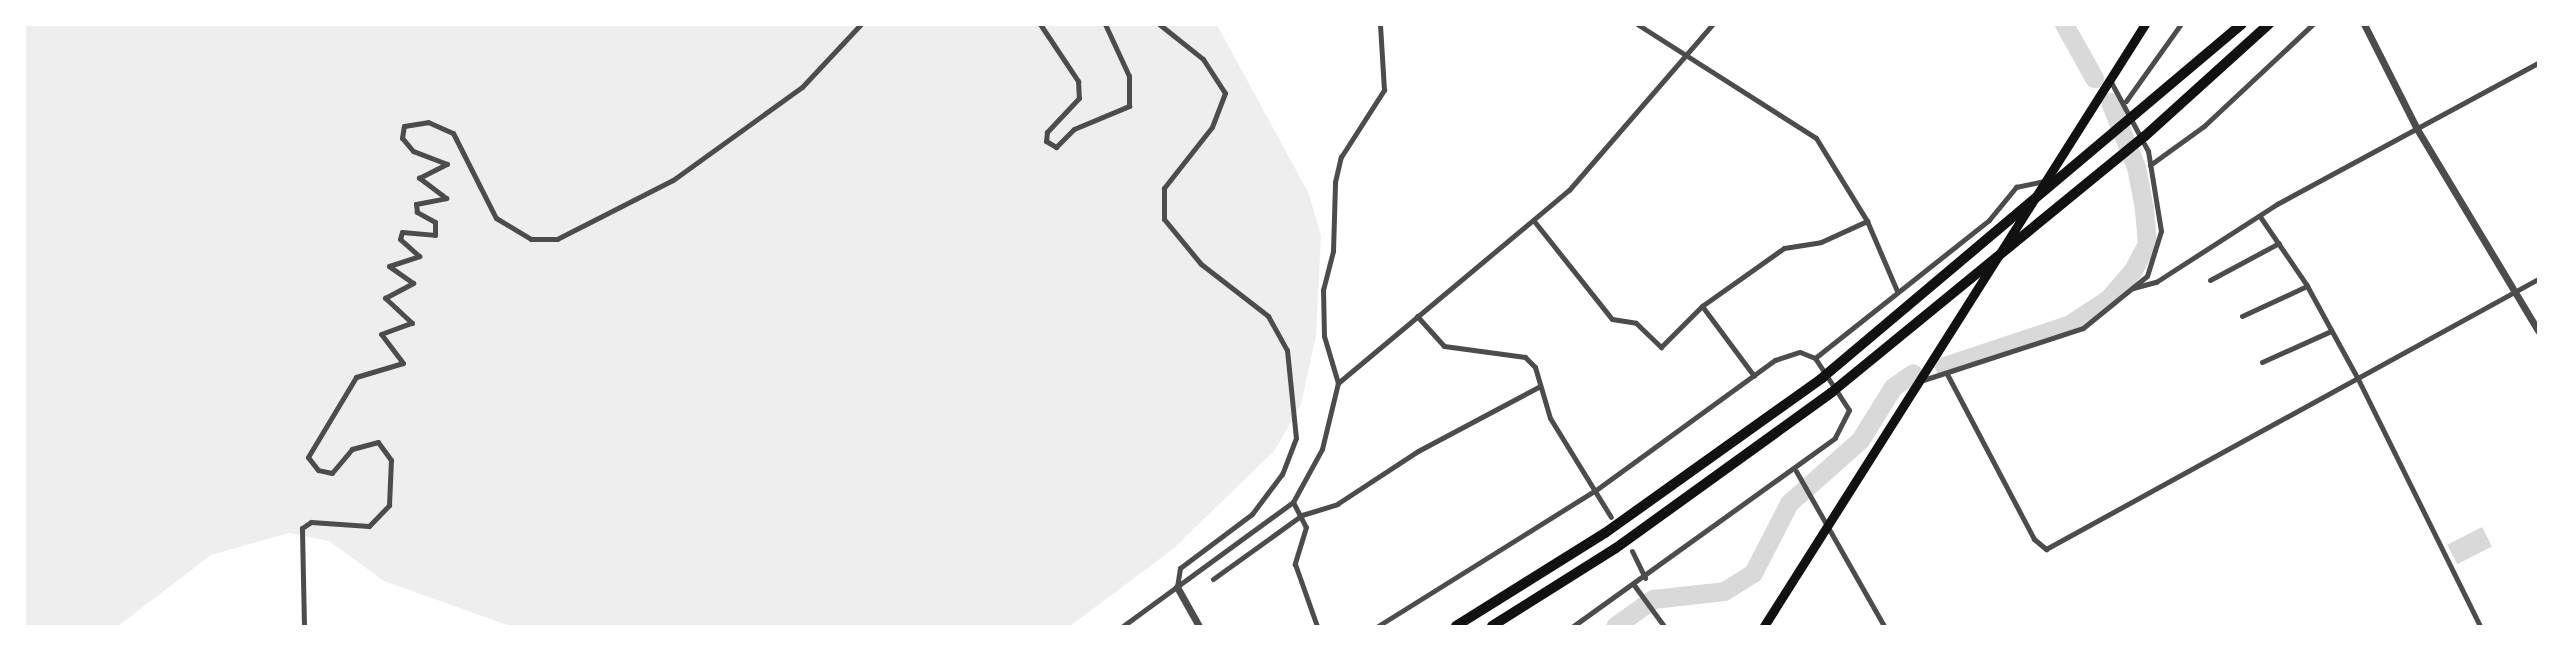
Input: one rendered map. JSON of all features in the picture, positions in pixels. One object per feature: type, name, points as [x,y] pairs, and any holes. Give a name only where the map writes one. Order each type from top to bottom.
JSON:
[{"type":"highway","points":[[1764,626],[2145,24]]},
{"type":"highway","points":[[1456,626],[1605,533],[1822,378],[2138,117],[2242,24]]},
{"type":"highway","points":[[1492,626],[1616,548],[1832,392],[2146,136],[2269,24]]},
{"type":"street","points":[[304,626],[302,528],[312,522],[369,526],[389,505],[391,460],[378,442],[352,449],[332,473],[318,470],[308,457],[356,377],[403,363],[381,334],[412,323],[385,298],[413,283],[389,266],[419,256],[400,239],[402,232],[435,235],[435,222],[417,212],[416,204],[446,198],[419,178],[447,164],[412,151],[402,138],[404,126],[428,121],[453,133],[496,218],[531,239],[557,239],[673,180],[802,87],[862,24]]},
{"type":"street","points":[[1040,24],[1078,81],[1079,98],[1047,132],[1046,141],[1056,147],[1074,129],[1129,106],[1129,76],[1105,24]]},
{"type":"street","points":[[1159,24],[1203,59],[1225,93],[1212,127],[1164,187],[1164,219],[1201,264],[1268,316],[1287,349],[1296,438],[1282,474],[1252,514],[1180,568],[1177,587],[1199,626]]},
{"type":"street","points":[[1123,626],[1293,502],[1322,449],[1338,383],[1324,336],[1323,290],[1333,251],[1335,181],[1341,157],[1384,90],[1380,24]]},
{"type":"street","points":[[1637,24],[1816,138],[1867,222],[1898,291]]},
{"type":"street","points":[[1338,383],[1534,221],[1713,24]]},
{"type":"street","points":[[2126,101],[2181,24]]},
{"type":"street","points":[[2150,166],[2204,126],[2313,24]]},
{"type":"street","points":[[2364,24],[2417,129],[2539,330]]},
{"type":"street","points":[[2133,288],[2156,282],[2261,218],[2539,63]]},
{"type":"street","points":[[1920,381],[2083,327],[2133,288],[2159,252],[2150,166],[2126,101],[2110,80]]},
{"type":"street","points":[[1378,626],[1596,490],[1788,354],[1815,358],[1989,220],[2016,187],[2045,181]]},
{"type":"street","points":[[2261,218],[2307,286],[2358,379],[2480,626]]},
{"type":"street","points":[[1534,221],[1612,319],[1636,323],[1661,347],[1702,306],[1784,248],[1821,242],[1867,222]]},
{"type":"street","points":[[2210,280],[2278,243]]},
{"type":"street","points":[[2228,258],[2233,267]]},
{"type":"street","points":[[1947,374],[2034,538],[2046,549],[2517,295],[2539,279]]},
{"type":"street","points":[[2242,316],[2307,286]]},
{"type":"street","points":[[1702,306],[1754,376]]},
{"type":"street","points":[[1417,316],[1444,346],[1525,357],[1540,386],[1550,418],[1611,517]]},
{"type":"street","points":[[2262,362],[2331,331]]},
{"type":"street","points":[[1573,626],[1796,471],[1835,438],[1849,410],[1815,358]]},
{"type":"street","points":[[1213,579],[1302,515],[1337,504],[1418,451],[1540,386]]},
{"type":"street","points":[[1796,471],[1884,626]]},
{"type":"street","points":[[1293,502],[1306,527],[1295,564],[1317,626]]},
{"type":"street","points":[[1632,551],[1645,578]]},
{"type":"street","points":[[1634,584],[1664,626]]},
{"type":"shaded area","points":[[24,25],[1217,25],[1309,194],[1321,236],[1316,336],[1301,404],[1275,450],[1173,549],[1070,626],[510,626],[384,581],[329,541],[289,533],[211,555],[118,626],[25,626]]},
{"type":"shaded area","points":[[2482,527],[2492,547],[2457,564],[2447,545]]},
{"type":"waterway","points":[[2064,24],[2094,78]]},
{"type":"waterway","points":[[1944,366],[2070,324],[2108,299],[2133,270],[2147,244],[2144,208],[2136,167],[2110,102]]},
{"type":"waterway","points":[[1615,626],[1653,599],[1724,591],[1753,573],[1789,503],[1860,440],[1893,387],[1913,373]]}]
